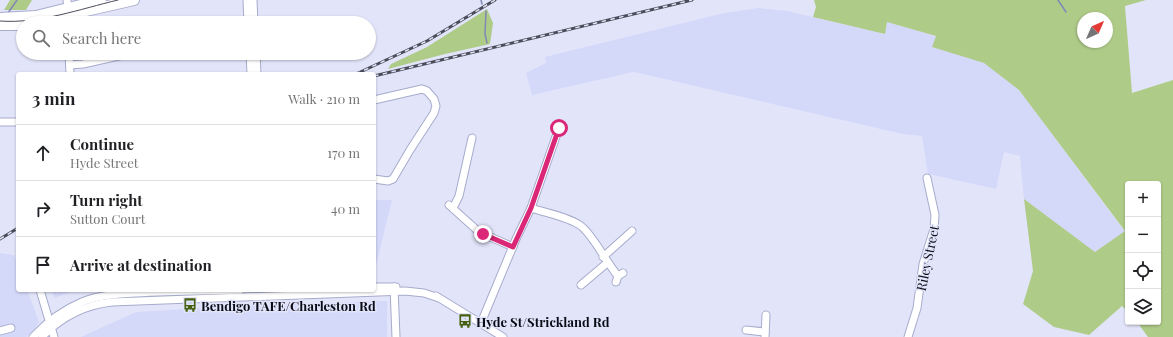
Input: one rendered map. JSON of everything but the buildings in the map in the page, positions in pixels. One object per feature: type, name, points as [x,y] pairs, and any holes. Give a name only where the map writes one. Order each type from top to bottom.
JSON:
[{"type":"highway","points":[[55,16],[101,0]]},
{"type":"highway","points":[[36,16],[134,0]]},
{"type":"highway","points":[[4,21],[16,19]]},
{"type":"highway","points":[[4,21],[16,24]]},
{"type":"street","points":[[246,0],[247,16]]},
{"type":"street","points":[[253,0],[254,16]]},
{"type":"street","points":[[70,60],[70,72]]},
{"type":"street","points":[[70,65],[101,60]]},
{"type":"street","points":[[250,60],[251,72]]},
{"type":"street","points":[[256,60],[257,72]]},
{"type":"street","points":[[376,99],[415,89],[424,89],[432,96],[435,102],[436,110],[393,179],[388,181],[376,179]]},
{"type":"street","points":[[0,122],[16,122]]},
{"type":"street","points":[[481,324],[531,208],[559,128]]},
{"type":"street","points":[[472,138],[459,196],[451,206],[479,232],[513,247]]},
{"type":"street","points":[[471,147],[478,148]]},
{"type":"street","name":"Riley Street","points":[[908,337],[917,308],[922,264],[934,229],[935,215],[927,178]]},
{"type":"street","points":[[531,208],[573,221],[580,225],[589,235],[605,260],[619,277]]},
{"type":"street","points":[[581,285],[633,231]]},
{"type":"street","points":[[376,287],[394,289]]},
{"type":"street","points":[[376,290],[420,288],[503,337]]},
{"type":"street","points":[[394,289],[396,337]]},
{"type":"street","points":[[40,292],[47,330],[54,337]]},
{"type":"street","points":[[222,295],[233,292]]},
{"type":"street","points":[[33,337],[75,312],[100,303],[222,295],[318,292]]},
{"type":"street","points":[[746,330],[765,334],[766,315]]},
{"type":"street","points":[[0,331],[11,328]]},
{"type":"shaded area","points":[[758,8],[787,11],[884,34],[887,22],[936,36],[933,47],[984,63],[1019,90],[1125,232],[1095,252],[1024,199],[1020,156],[1004,152],[996,189],[928,174],[922,136],[903,134],[639,73],[633,72],[532,95],[526,73],[546,63],[545,57],[720,14]]},
{"type":"shaded area","points":[[376,200],[392,200],[376,266]]},
{"type":"shaded area","points":[[0,253],[14,255],[16,260],[16,292],[28,292],[39,322],[32,333],[26,337],[0,337]]},
{"type":"shaded area","points":[[52,292],[70,292],[54,298]]},
{"type":"shaded area","points":[[387,301],[387,337],[81,337],[136,312],[258,305]]},
{"type":"green space","points":[[10,0],[32,0],[26,10],[4,10]]},
{"type":"green space","points":[[814,0],[1146,0],[1125,6],[1132,93],[1173,80],[1173,337],[1148,337],[1139,325],[1161,325],[1161,181],[1125,181],[1125,231],[1019,90],[984,63],[932,47],[936,36],[887,22],[885,34],[813,17],[816,7]]},
{"type":"green space","points":[[487,9],[493,23],[490,44],[388,69],[391,64],[427,47]]},
{"type":"green space","points":[[1024,199],[1095,252],[1125,231],[1125,309],[1122,306],[1089,335],[1054,327],[1023,304],[1033,271]]},
{"type":"waterway","points":[[8,13],[17,0]]},
{"type":"waterway","points":[[481,0],[482,4]]},
{"type":"waterway","points":[[1058,0],[1066,12]]},
{"type":"waterway","points":[[486,11],[485,34],[487,43]]},
{"type":"tram line","points":[[53,16],[118,0]]},
{"type":"tram line","points":[[0,21],[16,21]]},
{"type":"railway","points":[[360,72],[427,41],[495,0]]},
{"type":"railway","points":[[376,76],[692,0]]},
{"type":"railway","points":[[0,239],[16,229]]},
{"type":"place","name":"Bendigo TAFE/Charleston Rd","points":[[190,305]]},
{"type":"place","name":"Hyde St/Strickland Rd","points":[[465,321]]},
{"type":"route","points":[[483,234],[513,247],[531,208],[559,128]]}]
